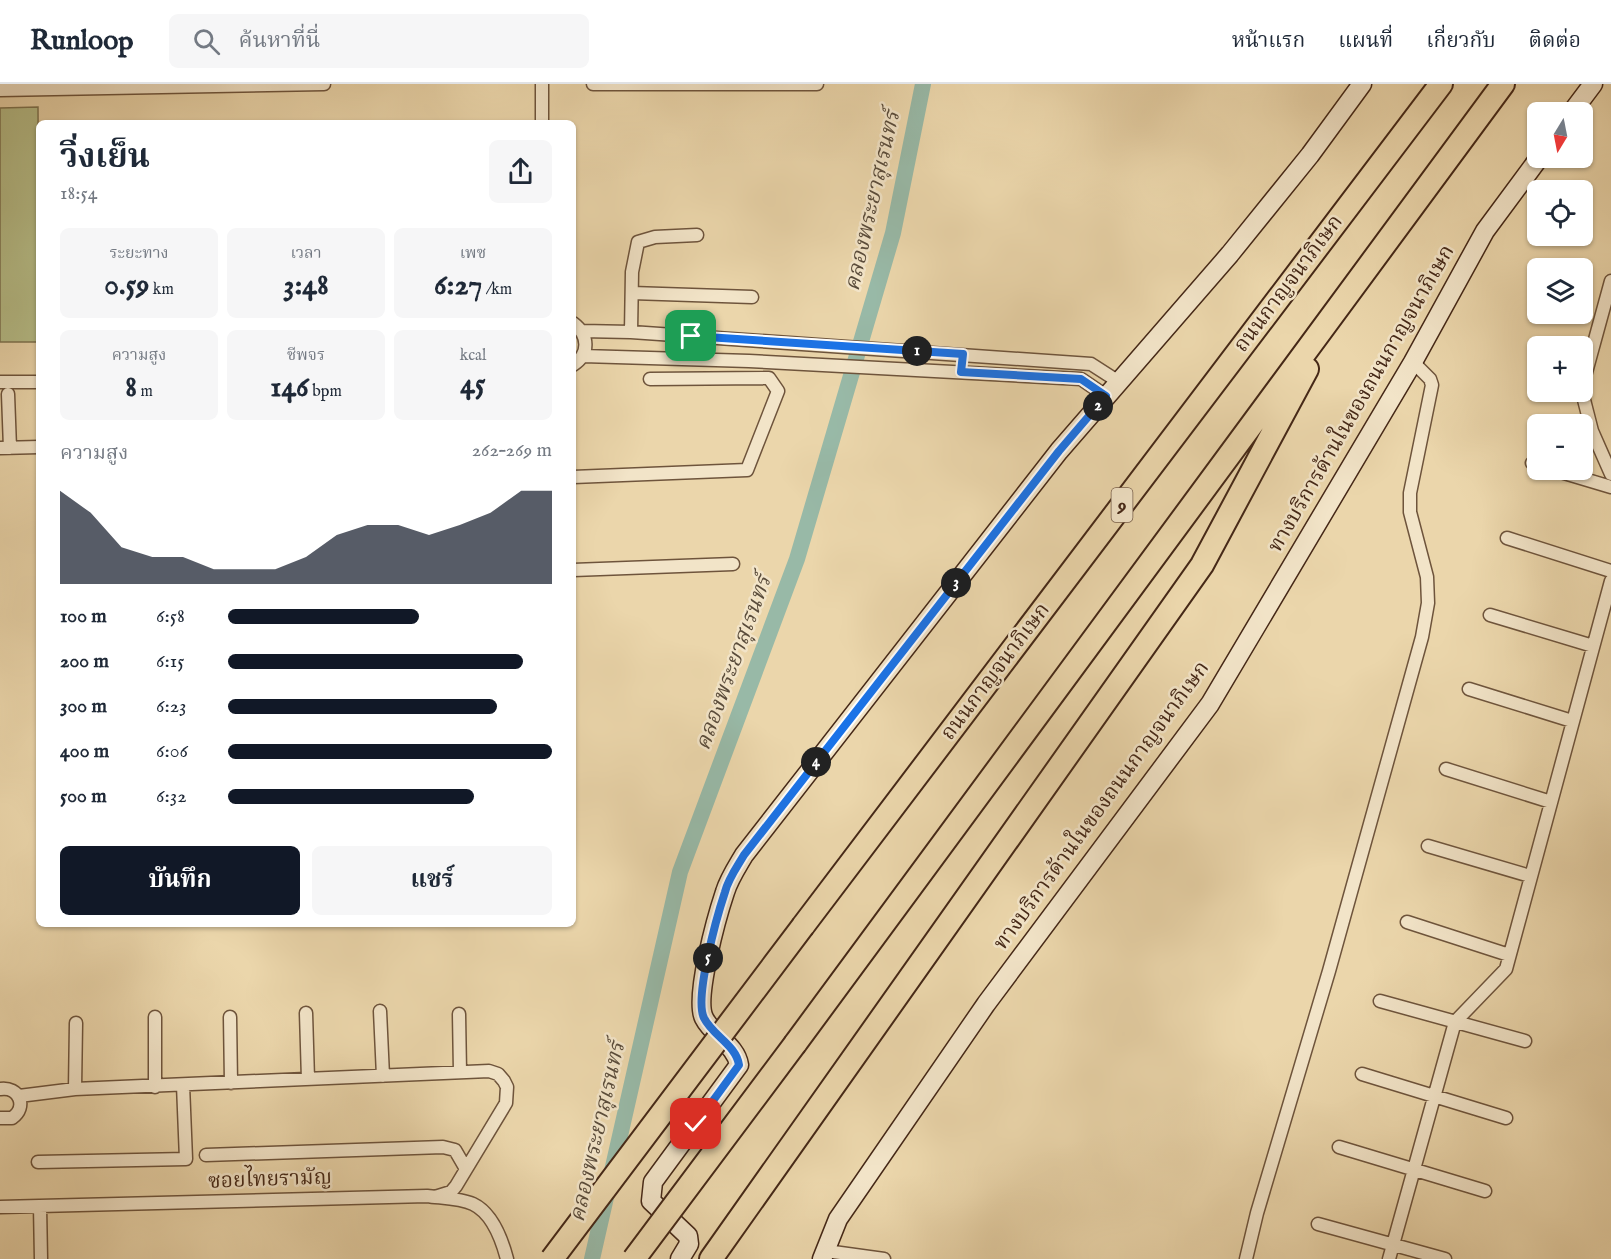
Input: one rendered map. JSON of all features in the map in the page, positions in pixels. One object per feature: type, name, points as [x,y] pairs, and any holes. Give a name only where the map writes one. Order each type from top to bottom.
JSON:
[{"type":"highway","name":"ถนนกาญจนาภิเษก","points":[[552,1259],[1441,84]]},
{"type":"highway","points":[[634,1259],[1503,84]]},
{"type":"highway","points":[[711,1259],[1202,565],[1344,298]]},
{"type":"main road","points":[[680,1259],[688,1244],[688,1236],[651,1201],[653,1182],[739,1065],[738,1057],[704,1019],[700,1003],[708,958],[725,890],[744,855],[1052,460],[1230,254],[1310,155],[1362,84]]},
{"type":"main road","points":[[1580,102],[1593,84]]},
{"type":"main road","name":"ทางบริการด้านในของถนนกาญจนาภิเษก","points":[[824,1255],[838,1219],[986,1004],[1210,704],[1413,362],[1485,231],[1532,168]]},
{"type":"street","points":[[0,90],[324,84]]},
{"type":"street","points":[[542,84],[542,120]]},
{"type":"street","points":[[593,84],[817,84]]},
{"type":"street","points":[[631,332],[635,253],[638,242],[655,237],[698,235]]},
{"type":"street","points":[[1593,347],[1611,281]]},
{"type":"street","points":[[632,293],[752,297]]},
{"type":"street","points":[[578,327],[1091,364],[1119,382]]},
{"type":"street","points":[[576,362],[583,356],[586,343],[578,327]]},
{"type":"street","points":[[749,361],[751,340]]},
{"type":"street","points":[[961,372],[963,354]]},
{"type":"street","points":[[583,356],[749,361],[1081,379],[1106,396]]},
{"type":"street","points":[[1246,1259],[1257,1213],[1332,959],[1422,637],[1428,603],[1427,577],[1410,512],[1410,493],[1432,385],[1430,379],[1413,362]]},
{"type":"street","points":[[576,477],[747,470],[778,391],[769,378],[650,380]]},
{"type":"street","points":[[0,382],[36,382]]},
{"type":"street","points":[[8,394],[5,448],[36,447]]},
{"type":"street","points":[[1585,402],[1593,431],[1611,474]]},
{"type":"street","points":[[1588,480],[1611,487]]},
{"type":"street","points":[[1507,538],[1611,571]]},
{"type":"street","points":[[576,570],[733,564]]},
{"type":"street","points":[[1389,1259],[1455,1022],[1506,969],[1611,581]]},
{"type":"street","points":[[1490,615],[1593,646]]},
{"type":"street","points":[[1469,689],[1572,721]]},
{"type":"street","points":[[1446,769],[1551,802]]},
{"type":"street","points":[[1428,846],[1530,876]]},
{"type":"street","points":[[1407,922],[1509,955]]},
{"type":"street","points":[[1380,1001],[1525,1041]]},
{"type":"street","points":[[380,1011],[383,1076]]},
{"type":"street","points":[[306,1013],[308,1079]]},
{"type":"street","points":[[459,1014],[460,1072]]},
{"type":"street","points":[[154,1017],[155,1087]]},
{"type":"street","points":[[230,1017],[231,1083]]},
{"type":"street","points":[[75,1089],[76,1023]]},
{"type":"street","points":[[19,1096],[75,1089],[460,1072],[489,1071],[498,1074],[507,1087],[506,1103],[451,1192],[435,1197]]},
{"type":"street","points":[[1362,1074],[1506,1118]]},
{"type":"street","points":[[38,1162],[186,1159],[183,1085]]},
{"type":"street","points":[[0,1089],[11,1089],[19,1096],[21,1106],[16,1115],[7,1119],[0,1118]]},
{"type":"street","points":[[206,1155],[443,1147],[455,1150],[466,1168]]},
{"type":"street","points":[[1339,1147],[1485,1191]]},
{"type":"street","name":"ซอยไทยรามัญ","points":[[0,1207],[435,1197],[473,1204],[484,1212],[492,1221],[507,1259]]},
{"type":"street","points":[[40,1206],[41,1259]]},
{"type":"street","points":[[1318,1224],[1445,1259]]},
{"type":"street","points":[[824,1255],[884,1259]]},
{"type":"green space","points":[[38,107],[38,120],[36,120],[36,342],[0,342],[0,108]]},
{"type":"waterway","name":"คลองพระยาสุเรนทร์","points":[[592,1259],[680,872],[797,559],[893,233],[923,84]]},
{"type":"route","points":[[691,336],[963,354],[961,372],[1081,379],[1106,396],[1059,451],[744,855],[725,890],[708,958],[700,1003],[704,1019],[738,1057],[739,1065],[696,1124]]}]
